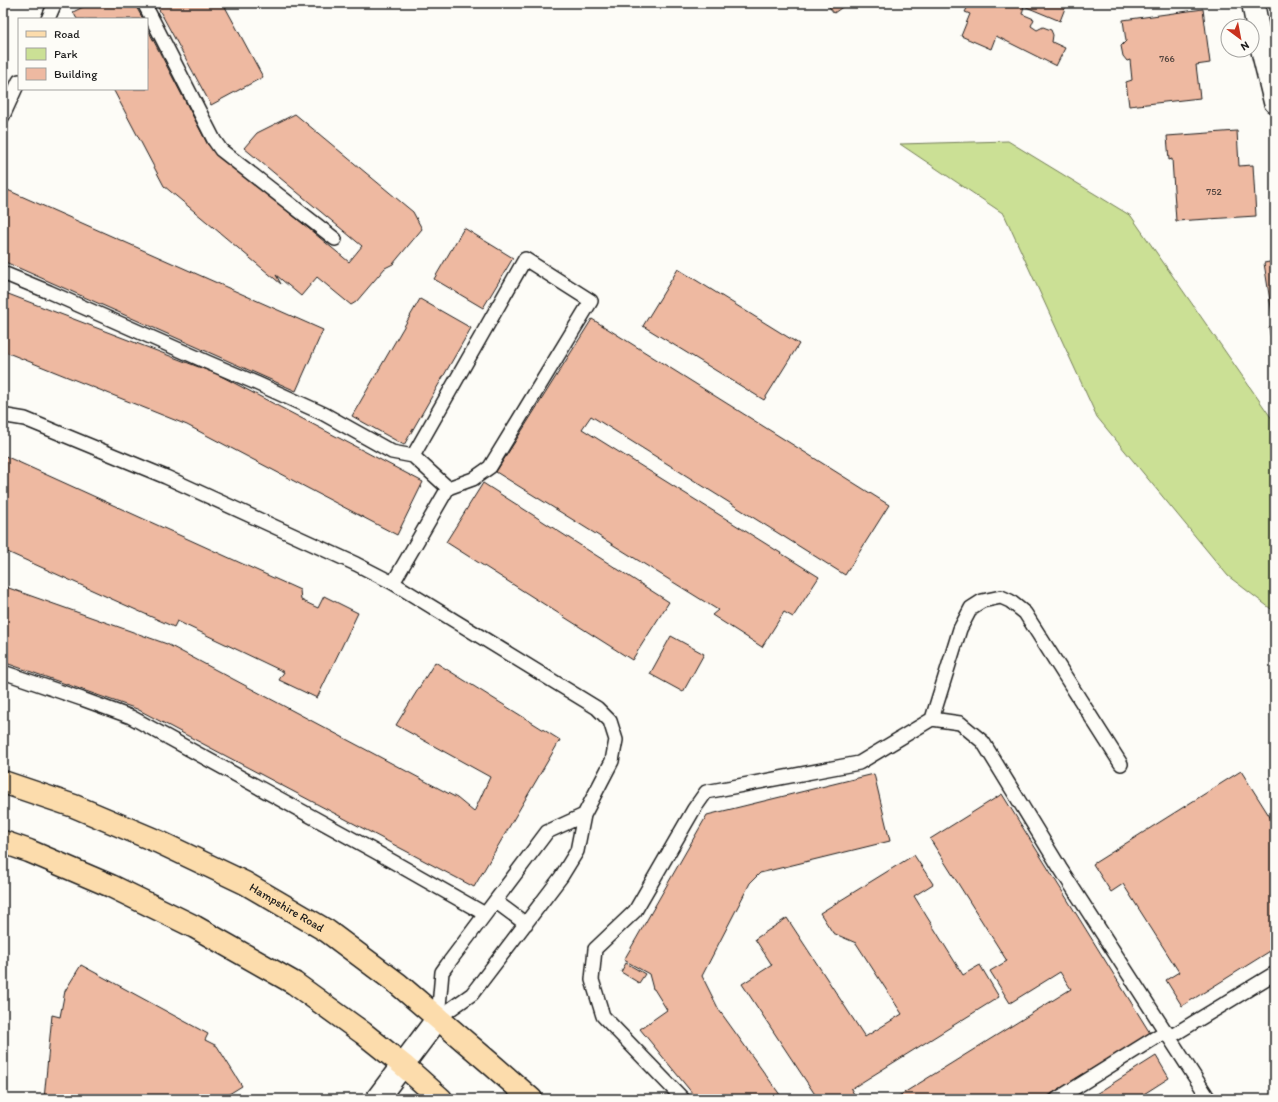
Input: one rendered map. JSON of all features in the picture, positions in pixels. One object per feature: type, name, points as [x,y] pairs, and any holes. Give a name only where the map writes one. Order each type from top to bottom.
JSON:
[{"type":"main road","name":"Hampshire Road","points":[[3,782],[74,806],[159,842],[245,883],[327,931],[398,984],[530,1099]]},
{"type":"main road","points":[[3,842],[30,851],[111,886],[195,927],[294,983],[363,1033],[403,1065],[441,1099]]},
{"type":"street","points":[[1253,3],[1261,45],[1275,102]]},
{"type":"street","points":[[377,1099],[438,1018]]},
{"type":"lane","points":[[48,18],[55,3]]},
{"type":"lane","points":[[144,3],[214,140],[222,150],[335,239]]},
{"type":"lane","points":[[3,116],[18,83]]},
{"type":"lane","points":[[393,583],[448,488],[473,479],[490,468],[591,301],[525,259],[413,456]]},
{"type":"lane","points":[[3,273],[304,404],[392,452],[413,456],[448,488]]},
{"type":"lane","points":[[3,417],[7,416],[25,419],[159,474],[356,564],[393,583],[597,708],[610,721],[616,740],[612,761],[584,815],[577,851],[561,877],[472,994],[438,1018]]},
{"type":"lane","points":[[932,719],[960,629],[971,608],[982,601],[1001,597],[1010,601],[1025,613],[1121,764]]},
{"type":"lane","points":[[3,672],[131,717],[485,914]]},
{"type":"lane","points":[[683,1099],[603,1016],[592,980],[595,949],[635,911],[694,809],[706,792],[859,763],[932,719],[960,723],[983,742],[1060,868],[1209,1099]]},
{"type":"lane","points":[[438,1018],[442,972],[547,832],[584,815]]},
{"type":"lane","points":[[495,901],[526,924]]},
{"type":"lane","points":[[1057,1099],[1275,973]]},
{"type":"green space","points":[[1008,141],[1131,216],[1275,422],[1275,612],[1228,576],[1097,417],[1004,214],[900,144]]},
{"type":"building","points":[[91,3],[134,3],[142,18],[76,18],[73,12]]},
{"type":"building","points":[[223,3],[263,77],[211,105],[156,4]]},
{"type":"building","points":[[826,3],[848,3],[834,13]]},
{"type":"building","points":[[970,3],[1067,3],[1060,21],[1024,6],[1022,14],[1034,19],[1031,26],[1037,30],[1043,27],[1051,30],[1053,35],[1052,42],[1065,48],[1056,66],[996,36],[991,49],[961,36],[970,14],[965,12]]},
{"type":"building","points":[[1203,9],[1210,63],[1196,65],[1200,98],[1129,106],[1126,82],[1132,80],[1130,60],[1127,61],[1123,56],[1121,46],[1126,41],[1123,20]]},
{"type":"building","points":[[148,30],[208,145],[349,262],[362,246],[244,148],[257,133],[295,114],[413,212],[422,229],[393,264],[385,268],[356,302],[351,305],[317,277],[301,296],[276,275],[281,284],[164,186],[114,90],[148,90]]},
{"type":"building","points":[[1237,131],[1239,166],[1253,165],[1256,216],[1176,221],[1172,159],[1169,160],[1167,136]]},
{"type":"building","points":[[3,188],[323,330],[296,391],[3,261]]},
{"type":"building","points":[[464,228],[513,258],[483,308],[434,279]]},
{"type":"building","points":[[1275,261],[1275,365],[1269,327],[1274,326],[1264,263]]},
{"type":"building","points":[[678,269],[799,344],[764,400],[643,326]]},
{"type":"building","points":[[3,292],[217,374],[423,482],[397,535],[187,425],[3,351]]},
{"type":"building","points":[[420,299],[471,328],[404,445],[352,416]]},
{"type":"building","points":[[592,319],[889,505],[845,575],[591,416],[582,429],[819,577],[793,617],[784,612],[762,647],[712,615],[718,610],[496,472]]},
{"type":"building","points":[[3,455],[300,590],[301,600],[318,608],[324,596],[358,613],[317,698],[279,680],[284,672],[177,621],[174,627],[3,550]]},
{"type":"building","points":[[483,483],[669,602],[632,660],[446,542]]},
{"type":"building","points":[[3,586],[167,644],[457,798],[474,812],[490,777],[396,725],[435,662],[560,740],[474,887],[137,709],[3,662]]},
{"type":"building","points":[[671,636],[704,654],[683,692],[650,674]]},
{"type":"building","points":[[1241,771],[1275,825],[1275,948],[1182,1006],[1166,980],[1179,972],[1123,884],[1111,892],[1093,864]]},
{"type":"building","points":[[874,774],[890,841],[760,873],[750,883],[702,976],[719,1010],[783,1099],[697,1099],[640,1029],[667,1010],[653,989],[649,974],[624,960],[707,815]]},
{"type":"building","points":[[1002,794],[1150,1033],[1043,1099],[894,1099],[1071,989],[1060,972],[1010,1003],[990,971],[1007,961],[930,839]]},
{"type":"building","points":[[914,855],[933,884],[914,896],[963,975],[980,965],[999,997],[851,1089],[857,1099],[818,1099],[742,984],[772,965],[755,939],[787,918],[865,1037],[902,1014],[856,943],[833,933],[820,913]]},
{"type":"building","points":[[626,963],[645,974],[639,983],[621,972]]},
{"type":"building","points":[[81,965],[208,1034],[205,1040],[217,1046],[242,1086],[221,1099],[44,1099],[52,1015],[60,1017],[65,991]]},
{"type":"building","points":[[1156,1056],[1169,1078],[1136,1099],[1088,1099]]}]
